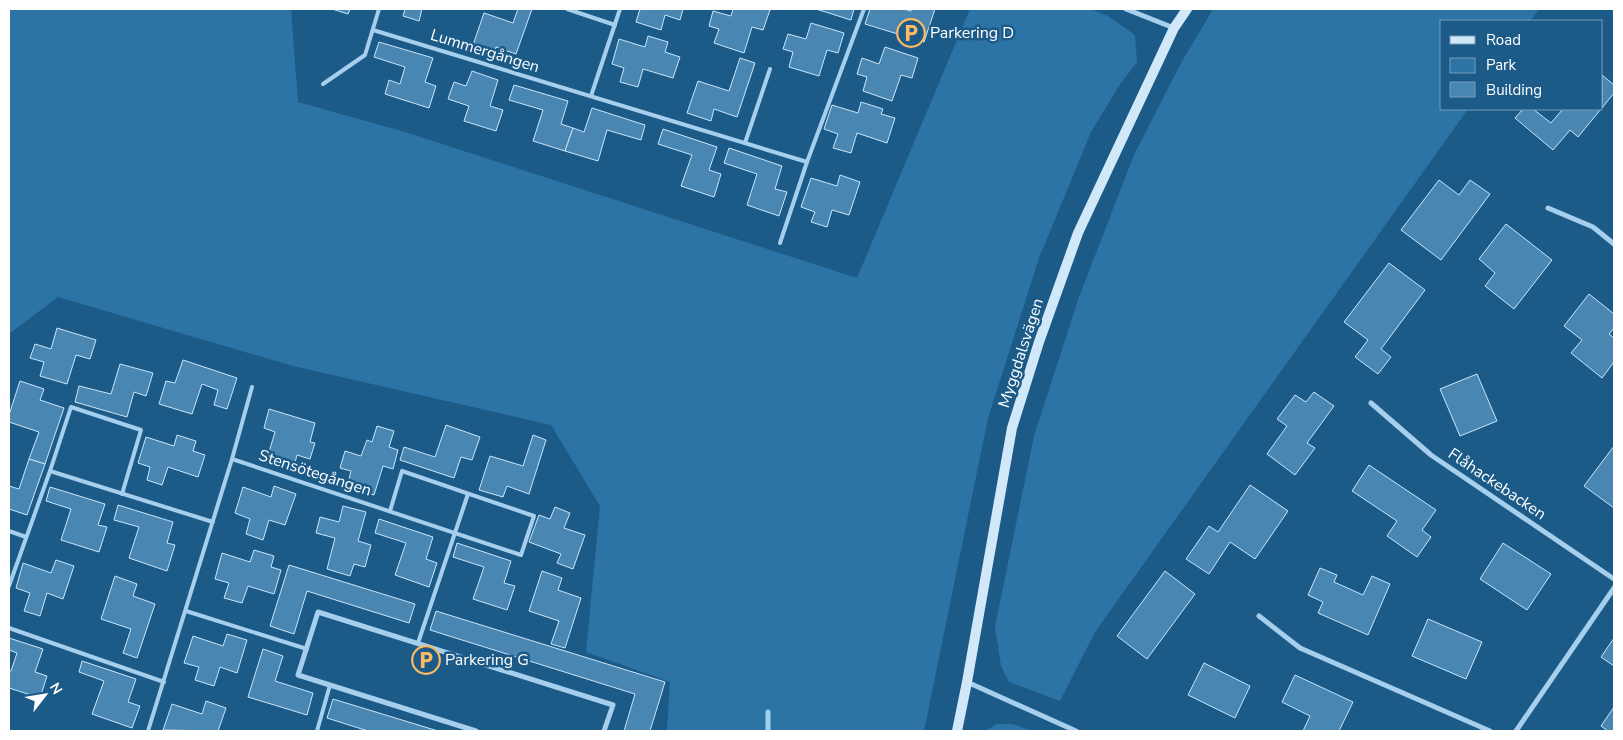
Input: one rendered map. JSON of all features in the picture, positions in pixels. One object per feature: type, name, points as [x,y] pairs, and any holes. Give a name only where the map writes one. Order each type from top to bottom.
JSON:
[{"type":"street","points":[[1126,9],[1174,28]]},
{"type":"street","name":"Myggdalsvägen","points":[[957,731],[1012,428],[1039,342],[1078,233],[1174,28],[1187,9]]},
{"type":"street","points":[[1548,208],[1592,227],[1614,244]]},
{"type":"street","name":"Flåhackebacken","points":[[1371,403],[1431,454],[1614,579]]},
{"type":"street","points":[[1516,731],[1614,588]]},
{"type":"street","points":[[476,731],[298,675],[318,612],[613,705],[604,731]]},
{"type":"street","points":[[1259,616],[1300,648],[1490,731]]},
{"type":"street","points":[[967,682],[1076,731]]},
{"type":"street","points":[[768,712],[768,731]]},
{"type":"lane","points":[[323,84],[365,56],[379,9]]},
{"type":"lane","points":[[567,9],[615,25]]},
{"type":"lane","points":[[591,96],[620,9]]},
{"type":"lane","points":[[780,243],[806,162],[864,9]]},
{"type":"lane","name":"Lummergången","points":[[373,30],[806,162]]},
{"type":"lane","points":[[745,143],[770,70]]},
{"type":"lane","name":"Stensötegången","points":[[148,731],[213,522],[252,387]]},
{"type":"lane","points":[[9,586],[71,407],[141,430],[122,494]]},
{"type":"lane","name":"Stensötegången","points":[[232,459],[522,555],[534,516],[402,471],[390,511]]},
{"type":"lane","points":[[50,471],[213,522]]},
{"type":"lane","points":[[418,643],[468,494]]},
{"type":"lane","points":[[9,531],[26,537]]},
{"type":"lane","points":[[186,611],[307,649]]},
{"type":"lane","points":[[9,628],[164,682]]},
{"type":"lane","points":[[317,731],[330,685]]},
{"type":"green space","points":[[9,9],[291,9],[298,102],[405,132],[857,278],[970,9],[1090,9],[1108,16],[1135,35],[1137,62],[1119,86],[1091,132],[1039,258],[988,418],[924,731],[667,731],[670,682],[586,652],[600,506],[551,425],[293,366],[58,297],[9,334]]},
{"type":"green space","points":[[1213,9],[1539,9],[1531,20],[1440,20],[1440,110],[1467,110],[1095,632],[1060,701],[1009,682],[1001,666],[995,627],[1034,436],[1079,297],[1134,155],[1181,63]]},
{"type":"green space","points":[[997,724],[1012,724],[1032,731],[985,731]]},
{"type":"building","points":[[332,9],[350,9],[348,14]]},
{"type":"building","points":[[405,9],[422,9],[419,21],[403,16]]},
{"type":"building","points":[[518,9],[532,9],[516,54],[496,47],[493,56],[472,48],[484,13],[513,23]]},
{"type":"building","points":[[640,9],[683,9],[680,20],[665,15],[661,30],[636,22]]},
{"type":"building","points":[[733,9],[770,10],[763,30],[752,27],[744,53],[714,43],[719,29],[709,26],[713,11],[731,16]]},
{"type":"building","points":[[816,9],[854,9],[851,20]]},
{"type":"building","name":"Parkering D","points":[[870,9],[904,9],[911,11],[911,9],[935,9],[924,42],[865,24]]},
{"type":"building","points":[[811,23],[844,33],[838,53],[827,50],[819,76],[789,67],[793,52],[783,49],[788,34],[806,39]]},
{"type":"building","points":[[648,36],[668,42],[665,52],[680,57],[673,78],[643,69],[638,87],[620,82],[624,68],[612,64],[619,39],[645,47]]},
{"type":"building","points":[[379,42],[433,58],[425,82],[436,86],[429,108],[385,94],[389,80],[400,84],[405,67],[374,57]]},
{"type":"building","points":[[885,47],[918,58],[912,78],[901,75],[892,101],[863,91],[867,77],[857,74],[862,58],[879,64]]},
{"type":"building","points":[[740,58],[755,63],[737,117],[714,109],[711,121],[687,113],[698,81],[729,91]]},
{"type":"building","points":[[472,71],[498,80],[490,106],[503,110],[496,131],[464,121],[469,106],[448,99],[454,82],[466,86]]},
{"type":"building","points":[[1603,76],[1614,85],[1614,93],[1603,107]]},
{"type":"building","points":[[514,85],[568,101],[561,124],[573,128],[565,151],[533,141],[543,110],[509,100]]},
{"type":"building","points":[[861,102],[883,109],[881,114],[895,118],[887,143],[857,133],[851,153],[833,148],[838,134],[824,129],[832,105],[858,113]]},
{"type":"building","points":[[592,108],[645,125],[641,140],[607,130],[598,161],[565,151],[573,128],[584,132]]},
{"type":"building","points":[[1522,110],[1534,110],[1551,123],[1562,110],[1600,110],[1578,137],[1570,130],[1553,150],[1515,118]]},
{"type":"building","points":[[663,129],[717,147],[709,170],[721,174],[714,197],[681,186],[692,155],[658,144]]},
{"type":"building","points":[[729,148],[782,166],[775,189],[787,192],[779,216],[747,205],[757,174],[724,163]]},
{"type":"building","points":[[840,175],[860,182],[849,215],[832,210],[827,227],[811,222],[815,212],[801,207],[811,178],[837,186]]},
{"type":"building","points":[[1439,180],[1459,195],[1470,180],[1490,194],[1441,260],[1401,230]]},
{"type":"building","points":[[1506,224],[1552,260],[1514,309],[1485,286],[1495,273],[1479,259]]},
{"type":"building","points":[[1389,263],[1425,290],[1381,349],[1391,357],[1378,374],[1355,357],[1368,340],[1344,322]]},
{"type":"building","points":[[1589,294],[1614,314],[1614,328],[1609,334],[1614,338],[1614,362],[1602,378],[1571,353],[1582,340],[1564,326]]},
{"type":"building","points":[[57,328],[96,340],[90,359],[76,355],[67,384],[40,376],[44,362],[30,358],[35,344],[51,349]]},
{"type":"building","points":[[183,360],[237,378],[227,409],[214,405],[218,390],[202,384],[192,414],[159,404],[166,381],[175,383]]},
{"type":"building","points":[[120,364],[153,373],[146,396],[134,392],[127,417],[75,402],[79,386],[111,394]]},
{"type":"building","points":[[1477,374],[1497,421],[1460,436],[1440,389]]},
{"type":"building","points":[[20,381],[44,389],[40,400],[64,408],[45,464],[29,459],[39,432],[9,422],[9,415]]},
{"type":"building","points":[[1314,392],[1334,406],[1307,443],[1315,448],[1295,475],[1267,454],[1287,426],[1277,419],[1295,395],[1306,402]]},
{"type":"building","points":[[269,409],[315,423],[310,442],[315,443],[310,459],[297,455],[293,470],[266,462],[275,432],[264,428]]},
{"type":"building","points":[[446,425],[480,437],[472,460],[461,457],[454,478],[400,460],[404,447],[435,457]]},
{"type":"building","points":[[377,426],[394,431],[389,447],[398,450],[393,469],[383,466],[374,495],[347,487],[351,471],[340,468],[345,451],[361,456],[367,440],[372,442]]},
{"type":"building","points":[[177,435],[196,441],[193,451],[205,455],[198,477],[168,467],[162,485],[147,480],[150,467],[138,463],[146,437],[174,446]]},
{"type":"building","points":[[533,435],[546,440],[529,494],[507,486],[503,497],[479,490],[490,456],[523,466]]},
{"type":"building","points":[[1614,446],[1614,508],[1584,486]]},
{"type":"building","points":[[29,459],[45,464],[27,515],[9,509],[9,486],[19,489]]},
{"type":"building","points":[[1369,465],[1436,510],[1422,530],[1431,537],[1417,557],[1387,536],[1397,521],[1352,491]]},
{"type":"building","points":[[1250,485],[1288,511],[1255,559],[1230,542],[1209,574],[1186,559],[1209,526],[1218,532]]},
{"type":"building","points":[[274,486],[296,494],[285,525],[269,520],[263,540],[246,534],[250,519],[235,513],[243,487],[271,497]]},
{"type":"building","points":[[50,487],[105,504],[98,525],[107,527],[99,552],[61,540],[71,509],[46,501]]},
{"type":"building","points":[[118,505],[173,522],[167,543],[175,545],[167,571],[129,558],[139,527],[114,520]]},
{"type":"building","points":[[343,506],[366,512],[358,541],[371,545],[365,567],[354,564],[350,576],[327,569],[335,538],[316,533],[320,517],[339,522]]},
{"type":"building","points":[[555,507],[570,513],[564,528],[585,535],[573,569],[557,563],[561,554],[529,542],[539,515],[550,519]]},
{"type":"building","points":[[379,519],[433,537],[426,559],[437,563],[429,587],[395,575],[406,543],[375,533]]},
{"type":"building","points":[[457,543],[511,561],[504,583],[515,586],[507,610],[473,599],[484,567],[453,557]]},
{"type":"building","points":[[1503,543],[1551,574],[1527,610],[1480,579]]},
{"type":"building","points":[[254,550],[274,556],[271,567],[281,570],[274,594],[248,586],[242,603],[224,598],[229,583],[215,579],[222,553],[250,562]]},
{"type":"building","points":[[56,560],[74,566],[63,599],[47,593],[40,616],[24,611],[30,593],[16,588],[23,563],[51,573]]},
{"type":"building","points":[[289,565],[415,604],[409,623],[307,591],[294,634],[270,626]]},
{"type":"building","points":[[1320,568],[1337,575],[1334,582],[1363,595],[1372,576],[1390,584],[1368,635],[1318,613],[1323,602],[1308,595]]},
{"type":"building","points":[[542,571],[562,578],[558,590],[581,598],[565,648],[551,644],[559,621],[529,611]]},
{"type":"building","points":[[1165,571],[1195,594],[1147,659],[1117,636]]},
{"type":"building","points":[[115,576],[137,584],[133,596],[155,604],[137,658],[123,653],[131,629],[101,619]]},
{"type":"building","points":[[436,611],[665,682],[650,731],[624,731],[635,694],[430,630]]},
{"type":"building","points":[[1428,619],[1482,642],[1466,679],[1412,656]]},
{"type":"building","points":[[227,634],[247,640],[237,673],[220,667],[214,686],[195,680],[199,667],[184,663],[193,636],[223,646]]},
{"type":"building","points":[[9,638],[43,649],[35,672],[47,676],[40,698],[9,688],[9,671],[11,671],[17,653],[9,650]]},
{"type":"building","points":[[1614,638],[1614,666],[1601,657]]},
{"type":"building","points":[[263,649],[283,656],[275,681],[313,693],[307,715],[248,697]]},
{"type":"building","points":[[82,661],[136,679],[128,702],[140,706],[132,728],[92,714],[104,681],[79,672]]},
{"type":"building","points":[[1204,663],[1250,686],[1235,718],[1188,695]]},
{"type":"building","points":[[1295,675],[1353,702],[1339,731],[1303,731],[1310,716],[1282,702]]},
{"type":"building","points":[[333,699],[438,731],[368,731],[327,718]]},
{"type":"building","points":[[206,701],[226,708],[218,731],[163,730],[172,704],[202,714]]},
{"type":"building","points":[[1614,707],[1614,731],[1608,731],[1601,726]]},
{"type":"place","name":"Parkering D","points":[[911,33]]},
{"type":"place","name":"Parkering G","points":[[426,660]]}]
